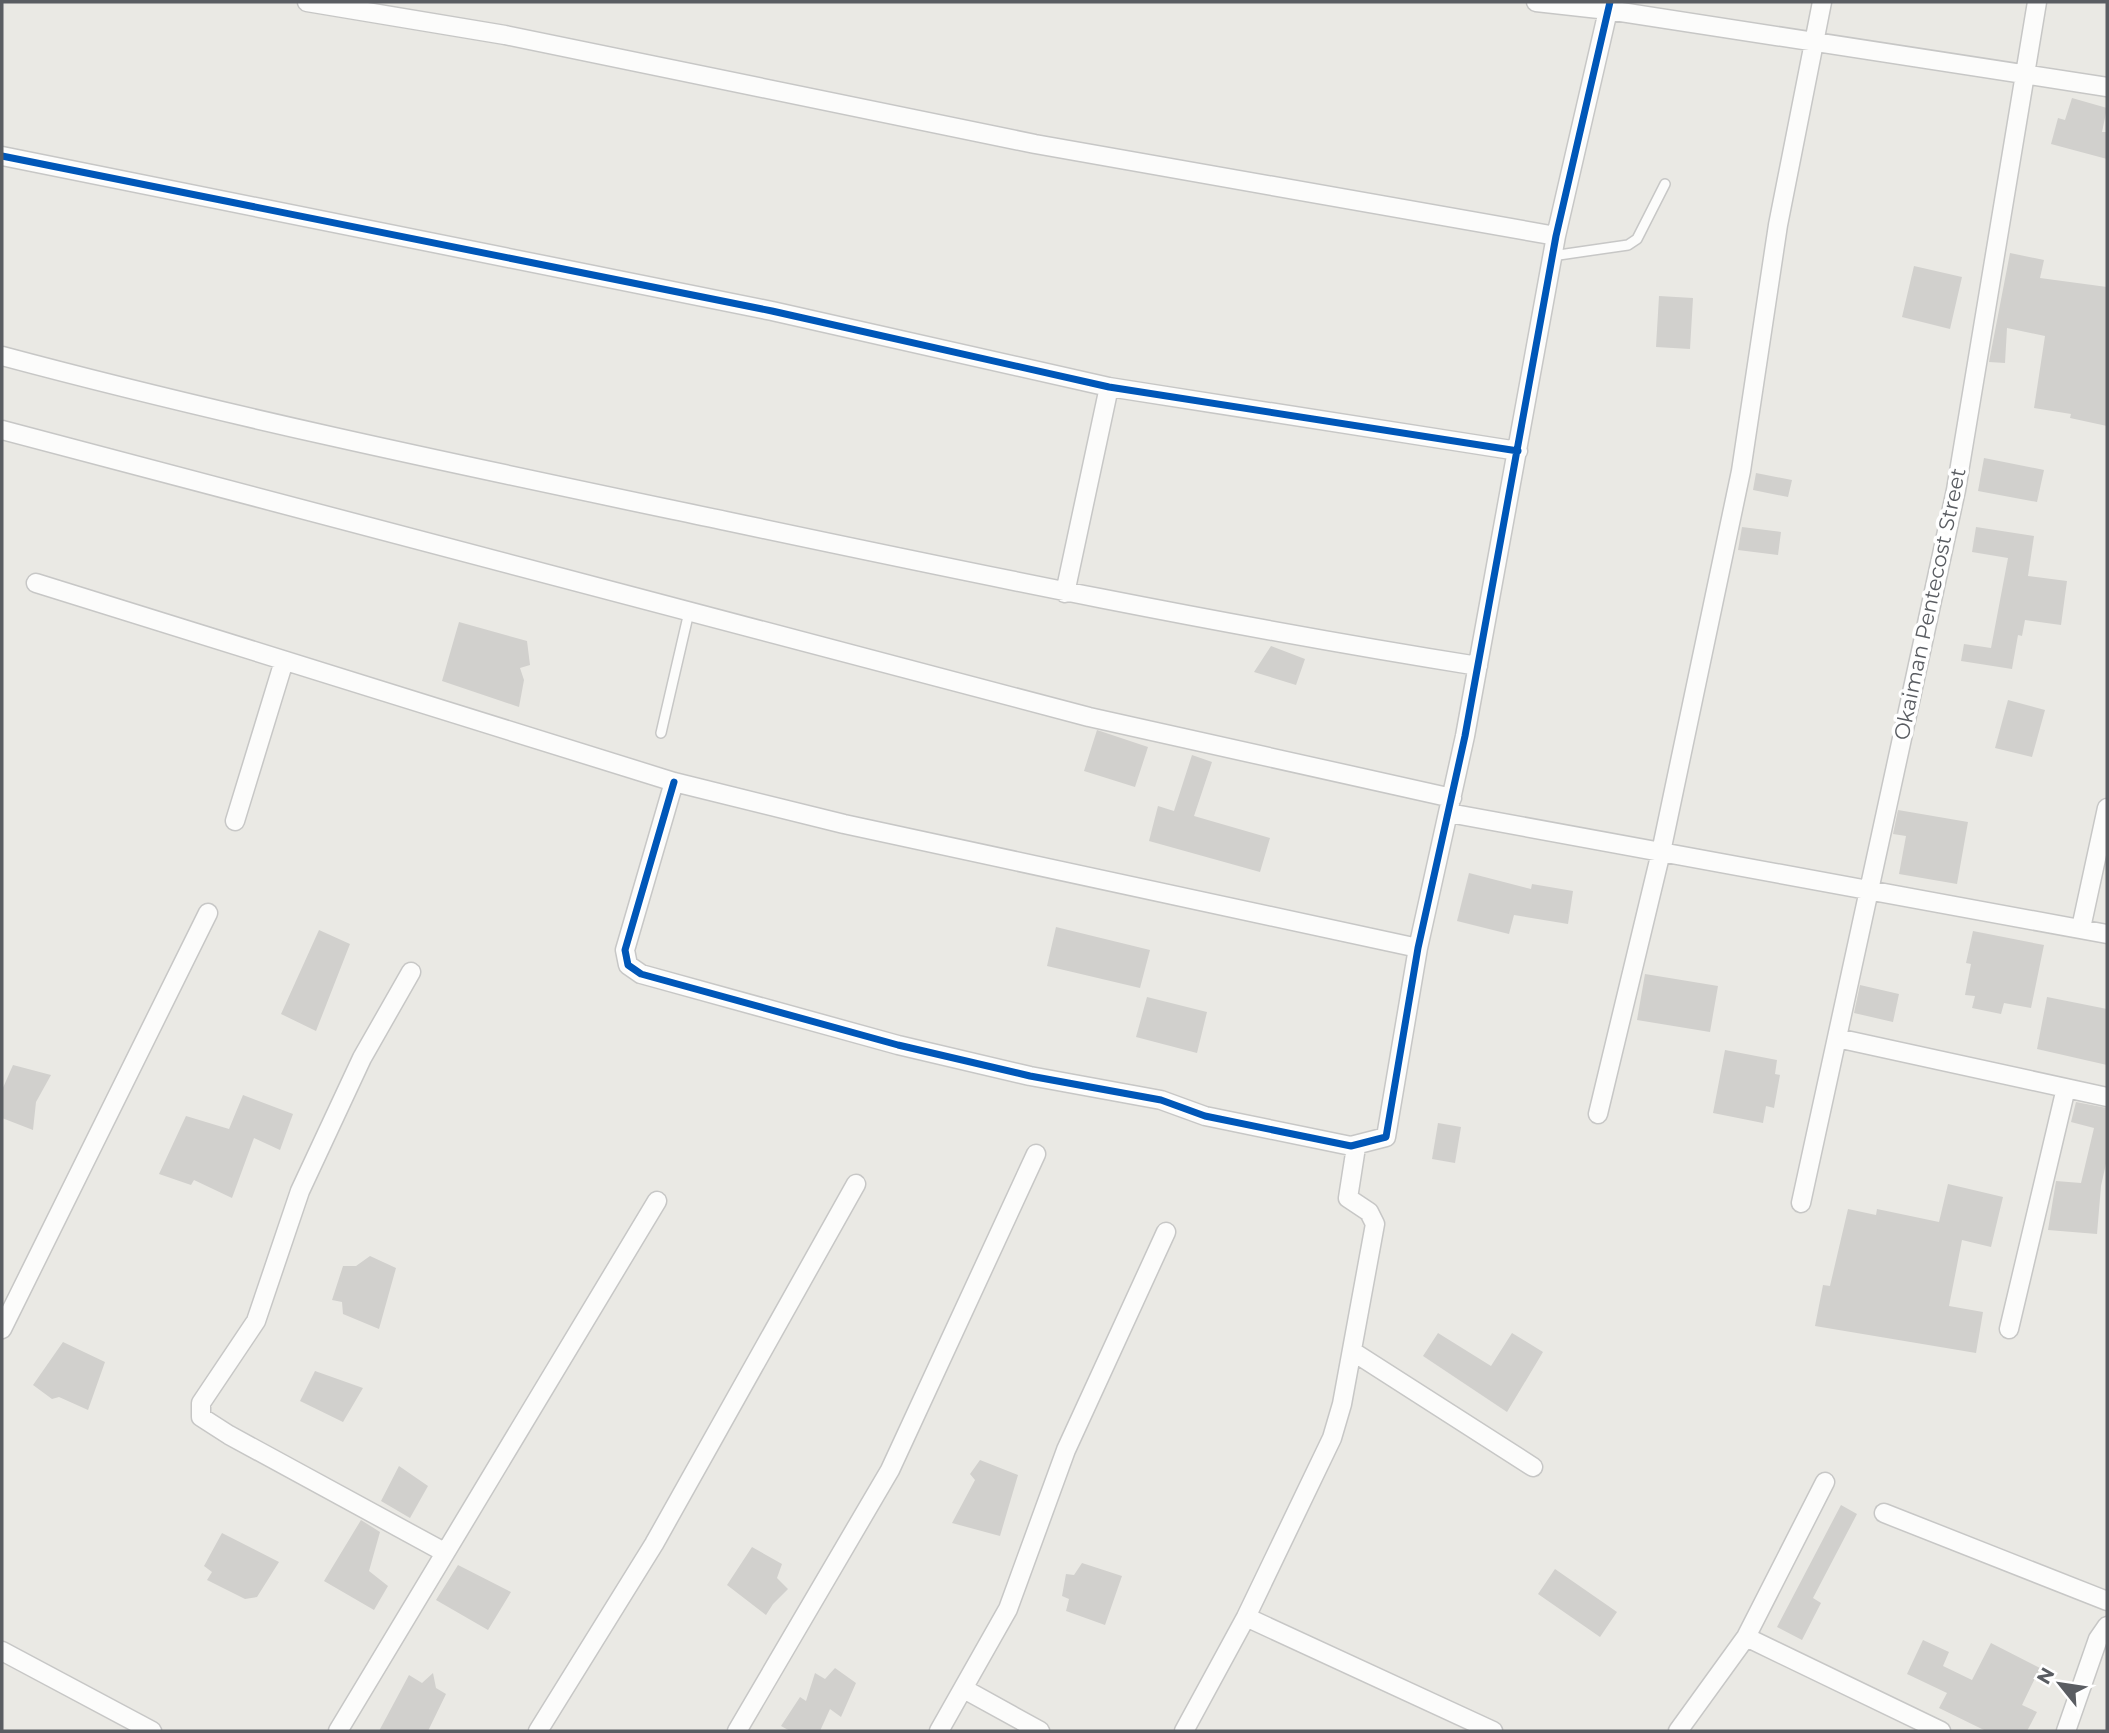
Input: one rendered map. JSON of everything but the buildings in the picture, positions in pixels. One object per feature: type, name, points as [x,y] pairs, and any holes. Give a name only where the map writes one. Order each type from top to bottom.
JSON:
[{"type":"street","points":[[307,2],[505,35],[1035,144],[1556,236]]},
{"type":"street","points":[[1536,2],[1609,6],[2107,87]]},
{"type":"street","points":[[1598,1114],[1661,852],[1741,471],[1778,225],[1822,2]]},
{"type":"street","name":"Okaiman Pentecost Street","points":[[1801,1203],[1956,490],[2023,73],[2037,2]]},
{"type":"street","points":[[674,782],[625,950],[628,965],[642,974],[898,1045],[1044,1079],[1161,1100],[1205,1116],[1355,1152],[1386,1137],[1418,948],[1478,666],[1552,256],[1609,6]]},
{"type":"street","points":[[2,156],[772,311],[1110,387],[1518,451]]},
{"type":"street","points":[[2,356],[178,403],[1065,593],[1282,635],[1478,666]]},
{"type":"street","points":[[1065,593],[1110,387]]},
{"type":"street","points":[[2,430],[1089,718],[1450,806],[1661,852],[2107,934]]},
{"type":"street","points":[[36,583],[674,782],[844,824],[1418,948]]},
{"type":"street","points":[[235,821],[284,661]]},
{"type":"street","points":[[2081,928],[2107,808]]},
{"type":"street","points":[[2,1329],[208,913]]},
{"type":"street","points":[[411,972],[362,1058],[300,1191],[256,1321],[201,1403],[200,1410],[201,1417],[229,1434],[444,1552]]},
{"type":"street","points":[[1837,1038],[2107,1097]]},
{"type":"street","points":[[2009,1329],[2066,1088]]},
{"type":"street","points":[[1184,1731],[1246,1618],[1332,1438],[1352,1351],[1375,1224],[1369,1212],[1348,1198],[1355,1152]]},
{"type":"street","points":[[737,1731],[890,1470],[1037,1154]]},
{"type":"street","points":[[538,1731],[654,1544],[856,1184]]},
{"type":"street","points":[[338,1731],[657,1201]]},
{"type":"street","points":[[939,1731],[1008,1609],[1066,1450],[1166,1231]]},
{"type":"street","points":[[1352,1351],[1533,1467]]},
{"type":"street","points":[[1678,1731],[1746,1637],[1825,1482]]},
{"type":"street","points":[[1884,1513],[2107,1601]]},
{"type":"street","points":[[1246,1618],[1493,1731]]},
{"type":"street","points":[[2066,1731],[2098,1639],[2107,1626]]},
{"type":"street","points":[[1746,1637],[1941,1731]]},
{"type":"street","points":[[2,1651],[152,1731]]},
{"type":"street","points":[[964,1689],[1040,1731]]},
{"type":"lane","points":[[1552,256],[1628,245],[1643,229],[1665,184]]},
{"type":"lane","points":[[661,733],[689,612]]},
{"type":"cycle path","points":[[674,782],[625,950],[628,965],[641,974],[898,1045],[1030,1076],[1161,1100],[1205,1116],[1351,1146],[1386,1137],[1418,948],[1465,736],[1556,236],[1610,2]]},
{"type":"cycle path","points":[[2,156],[772,311],[1109,387],[1518,451]]}]
